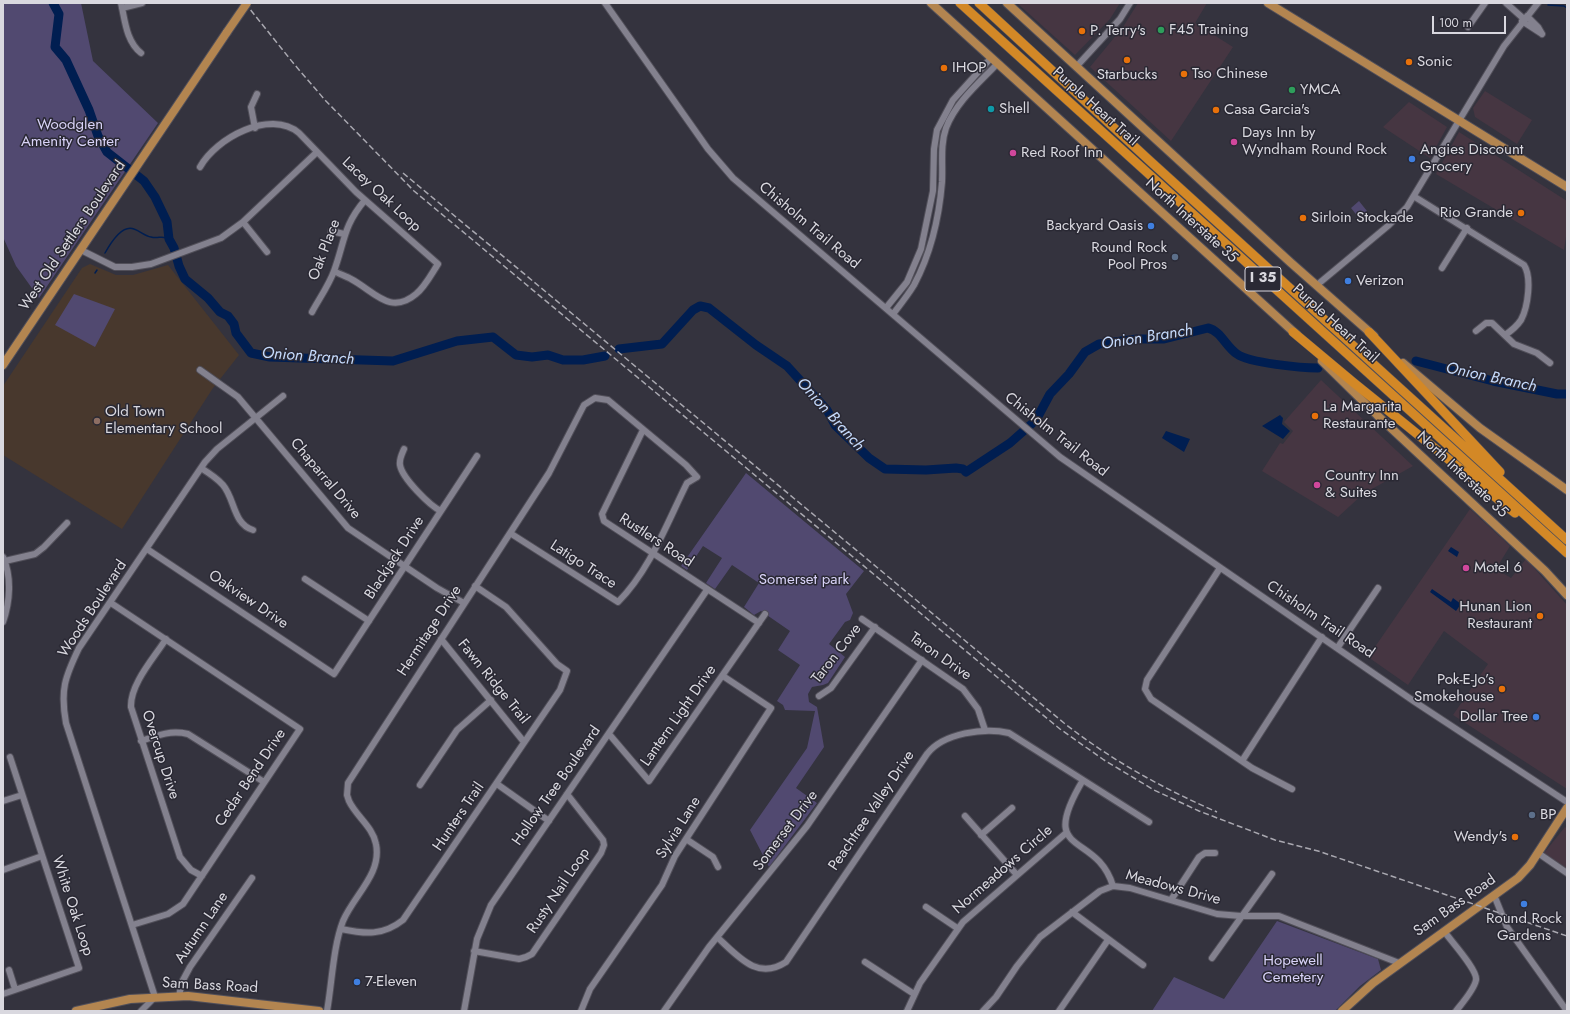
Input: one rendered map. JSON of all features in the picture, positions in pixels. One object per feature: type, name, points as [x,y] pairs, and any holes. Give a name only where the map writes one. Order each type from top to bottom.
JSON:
[{"type":"highway","name":"Purple Heart Trail","points":[[960,3],[1567,553]]},
{"type":"highway","name":"Purple Heart Trail","points":[[979,3],[1150,161],[1567,540]]},
{"type":"highway","points":[[1293,332],[1515,514],[1567,561]]},
{"type":"highway","points":[[1369,332],[1476,448],[1567,534]]},
{"type":"main road","name":"West Old Settlers Boulevard","points":[[3,365],[247,3]]},
{"type":"main road","name":"North Interstate 35","points":[[931,3],[1293,332],[1376,415],[1540,566],[1567,595]]},
{"type":"main road","points":[[1007,3],[1417,376],[1480,428],[1567,490]]},
{"type":"main road","points":[[1269,3],[1567,187]]},
{"type":"main road","name":"Sam Bass Road","points":[[1342,1011],[1360,993],[1399,963],[1518,878],[1538,853],[1567,808]]},
{"type":"main road","name":"Sam Bass Road","points":[[76,1011],[130,999],[179,996],[263,1003],[319,1011]]},
{"type":"street","points":[[141,53],[132,43],[121,5],[142,3]]},
{"type":"street","name":"Chisholm Trail Road","points":[[605,3],[722,166],[742,186],[1060,458],[1427,710],[1567,802]]},
{"type":"street","points":[[1076,67],[1120,19],[1130,3]]},
{"type":"street","points":[[1468,27],[1485,3]]},
{"type":"street","points":[[1506,3],[1525,19]]},
{"type":"street","points":[[1317,285],[1389,226],[1415,196],[1504,46],[1538,3]]},
{"type":"street","points":[[886,308],[907,282],[922,249],[933,191],[934,149],[937,130],[953,100],[969,83],[994,61]]},
{"type":"street","points":[[893,314],[914,285],[929,252],[938,220],[942,181],[942,144],[945,130],[954,111],[975,88],[994,61]]},
{"type":"street","points":[[969,83],[975,88]]},
{"type":"street","points":[[255,128],[251,107],[257,94]]},
{"type":"street","name":"Lacey Oak Loop","points":[[200,167],[206,157],[225,139],[255,128],[276,124],[288,126],[299,133],[365,200],[438,264],[418,293],[408,300],[396,303],[383,301],[351,279],[334,271]]},
{"type":"street","points":[[81,250],[115,267],[132,267],[162,260],[221,238],[243,222],[317,152]]},
{"type":"street","points":[[1415,196],[1520,262],[1527,270],[1529,279],[1523,315],[1518,324],[1505,335]]},
{"type":"street","name":"Oak Place","points":[[312,312],[334,271],[344,234],[352,217],[365,200]]},
{"type":"street","points":[[243,222],[267,252]]},
{"type":"street","points":[[1442,268],[1467,228]]},
{"type":"street","points":[[331,231],[344,234]]},
{"type":"street","points":[[1476,331],[1486,322],[1492,322],[1514,344],[1537,353],[1550,363]]},
{"type":"street","name":"Chaparral Drive","points":[[200,370],[238,397],[342,523],[356,534],[464,603]]},
{"type":"street","name":"Woods Boulevard","points":[[155,997],[66,723],[64,707],[65,678],[79,648],[111,603],[201,468],[217,448],[283,396]]},
{"type":"street","name":"Hermitage Drive","points":[[327,1011],[341,929],[350,907],[374,869],[377,855],[374,837],[349,800],[348,783],[549,473],[582,408],[588,401],[595,398],[605,399],[686,464],[697,478]]},
{"type":"street","name":"Rustlers Road","points":[[643,430],[602,514],[607,524],[759,623]]},
{"type":"street","points":[[404,449],[400,464],[403,472],[426,500],[442,511]]},
{"type":"street","name":"Blackjack Drive","points":[[334,674],[477,456]]},
{"type":"street","points":[[201,468],[223,485],[231,498],[240,521],[244,526],[253,530]]},
{"type":"street","name":"Latigo Trace","points":[[510,533],[618,602],[652,554],[687,484],[697,478]]},
{"type":"street","points":[[3,622],[9,595],[4,559],[35,554],[44,547],[67,523]]},
{"type":"street","name":"Oakview Drive","points":[[147,548],[334,674]]},
{"type":"street","points":[[1220,568],[1146,680],[1145,689],[1151,699],[1242,761],[1292,789]]},
{"type":"street","points":[[305,579],[369,621]]},
{"type":"street","name":"Hunters Trail","points":[[341,929],[361,933],[378,933],[393,927],[403,920],[560,690],[566,670],[557,664],[506,607],[475,586]]},
{"type":"street","points":[[1338,648],[1378,588]]},
{"type":"street","name":"Hollow Tree Boulevard","points":[[464,1011],[474,951],[481,927],[491,905],[707,590]]},
{"type":"street","name":"Cedar Bend Drive","points":[[111,603],[300,729],[183,904],[175,911],[132,925]]},
{"type":"street","name":"Lantern Light Drive","points":[[609,734],[649,781],[765,614]]},
{"type":"street","name":"Taron Drive","points":[[862,619],[970,695],[978,709],[985,730]]},
{"type":"street","name":"Taron Cove","points":[[819,696],[831,688],[875,627]]},
{"type":"street","points":[[1242,761],[1322,637]]},
{"type":"street","name":"Overcup Drive","points":[[166,639],[134,688],[131,697],[132,710],[180,857],[190,870],[202,876]]},
{"type":"street","name":"Fawn Ridge Trail","points":[[440,639],[524,742]]},
{"type":"street","name":"Somerset Drive","points":[[664,1011],[696,963],[807,826],[922,660]]},
{"type":"street","name":"Sylvia Lane","points":[[581,1011],[590,989],[662,885],[675,856],[771,708],[723,676]]},
{"type":"street","points":[[420,785],[457,730],[491,700]]},
{"type":"street","name":"Peachtree Valley Drive","points":[[717,937],[758,969],[771,970],[786,962],[932,748],[948,738],[985,730],[999,730],[1015,735],[1149,822]]},
{"type":"street","points":[[142,741],[171,732],[188,734],[264,782]]},
{"type":"street","name":"White Oak Loop","points":[[3,994],[79,968],[10,757]]},
{"type":"street","points":[[1066,833],[1065,826],[1067,811],[1083,780]]},
{"type":"street","points":[[497,784],[549,821]]},
{"type":"street","name":"Rusty Nail Loop","points":[[474,951],[519,958],[532,954],[601,854],[604,845],[603,840],[567,794]]},
{"type":"street","points":[[3,801],[22,795]]},
{"type":"street","points":[[981,835],[1012,808]]},
{"type":"street","points":[[965,816],[1017,875]]},
{"type":"street","name":"Normeadows Circle","points":[[907,1011],[914,994],[957,928],[1066,833],[1071,840],[1094,856],[1105,866],[1114,886]]},
{"type":"street","points":[[686,839],[713,857],[718,867]]},
{"type":"street","points":[[1171,900],[1199,857],[1205,854],[1215,853]]},
{"type":"street","points":[[1538,853],[1567,873]]},
{"type":"street","points":[[3,870],[42,856]]},
{"type":"street","points":[[1212,958],[1272,874]]},
{"type":"street","name":"Autumn Lane","points":[[179,996],[182,982],[190,967],[252,878]]},
{"type":"street","name":"Meadows Drive","points":[[983,1011],[996,997],[1034,943],[1046,931],[1100,891],[1114,886],[1130,888],[1217,914],[1270,916],[1292,920],[1399,963]]},
{"type":"street","points":[[1494,895],[1507,927],[1567,1010]]},
{"type":"street","points":[[926,907],[957,928]]},
{"type":"street","points":[[1072,912],[1143,965]]},
{"type":"street","points":[[1444,931],[1473,969],[1476,977],[1474,986],[1456,1011]]},
{"type":"street","points":[[1059,1011],[1108,940]]},
{"type":"street","points":[[865,962],[914,994]]},
{"type":"street","points":[[9,970],[15,989]]},
{"type":"street","points":[[141,1011],[155,997]]},
{"type":"shaded area","points":[[1017,3],[1120,3],[1110,19],[1075,55]]},
{"type":"shaded area","points":[[1138,3],[1207,3],[1195,23],[1233,47],[1171,141],[1090,67],[1123,27]]},
{"type":"shaded area","points":[[1485,91],[1532,120],[1517,144],[1475,117],[1473,108]]},
{"type":"shaded area","points":[[1409,102],[1447,127],[1430,158],[1383,127]]},
{"type":"shaded area","points":[[1459,132],[1567,201],[1567,230],[1564,250],[1436,174]]},
{"type":"shaded area","name":"Old Town Elementary School","points":[[90,264],[116,275],[133,275],[168,265],[239,355],[213,388],[122,529],[3,455],[3,386],[82,268]]},
{"type":"shaded area","points":[[1321,380],[1413,466],[1363,494],[1338,517],[1262,471],[1280,443],[1283,444],[1293,431],[1284,422]]},
{"type":"shaded area","points":[[1470,509],[1510,546],[1496,569],[1511,578],[1526,559],[1567,605],[1567,789],[1453,715],[1488,664],[1444,631],[1408,685],[1368,657]]},
{"type":"shaded area","points":[[1565,827],[1567,829],[1567,869],[1544,853]]},
{"type":"green space","name":"Woodglen Amenity Center","points":[[3,3],[81,3],[93,61],[158,123],[39,298],[16,266],[3,237]]},
{"type":"green space","points":[[1359,201],[1367,211],[1359,218],[1351,208]]},
{"type":"green space","points":[[74,294],[115,309],[95,347],[55,325]]},
{"type":"green space","name":"Somerset park","points":[[746,473],[864,571],[846,594],[853,613],[850,620],[845,622],[829,644],[845,657],[828,683],[812,687],[808,694],[809,702],[817,707],[824,747],[796,788],[817,803],[769,867],[750,830],[807,748],[815,711],[785,710],[783,705],[777,701],[800,665],[778,650],[790,631],[761,611],[754,615],[744,607],[759,583],[732,565],[715,589],[706,583],[722,558],[703,546],[687,570],[681,566]]},
{"type":"green space","name":"Hopewell Cemetery","points":[[1277,921],[1378,959],[1381,970],[1360,986],[1335,1011],[1152,1011],[1174,977],[1224,999]]},
{"type":"water","points":[[1280,415],[1283,418],[1282,424],[1290,431],[1283,439],[1262,426]]},
{"type":"water","points":[[1166,431],[1190,439],[1184,452],[1162,438]]},
{"type":"water","points":[[1451,547],[1459,552],[1457,557],[1448,551]]},
{"type":"water","points":[[1432,589],[1451,602],[1453,598],[1461,604],[1456,611],[1430,592]]},
{"type":"waterway","name":"Onion Branch","points":[[53,3],[59,14],[55,47],[66,60],[89,110],[98,136],[107,152],[144,181],[155,197],[167,222],[169,239],[174,248],[179,266],[185,279],[208,298],[220,312],[228,316],[234,324],[236,333],[251,353],[270,357],[393,361],[457,341],[493,337],[516,355],[532,357],[548,355],[563,360],[583,360],[605,356]]},
{"type":"waterway","points":[[1548,5],[1564,6],[1567,8]]},
{"type":"waterway","points":[[105,253],[117,236],[125,229],[130,228],[149,236],[165,237],[169,239]]},
{"type":"waterway","name":"Onion Branch","points":[[619,349],[662,344],[693,310],[700,306],[709,308],[756,345],[787,366],[827,410],[835,425],[869,458],[885,469],[926,470],[956,468],[963,469],[966,472],[1010,443],[1036,420],[1050,394],[1069,374],[1085,352],[1099,344],[1137,339],[1164,339],[1208,328],[1216,332],[1233,351],[1243,357],[1276,364],[1318,368]]},
{"type":"waterway","name":"Onion Branch","points":[[1416,361],[1493,381],[1557,394],[1567,394]]},
{"type":"railway","points":[[245,3],[325,100],[414,191],[1060,729],[1104,760],[1154,790],[1199,811],[1275,840],[1318,851],[1567,936]]},
{"type":"railway","points":[[403,173],[1064,723],[1119,761],[1176,793],[1217,812]]},
{"type":"place","name":"F45 Training","points":[[1161,30]]},
{"type":"place","name":"P. Terry's","points":[[1082,31]]},
{"type":"place","name":"Starbucks","points":[[1127,60]]},
{"type":"place","name":"Sonic","points":[[1409,62]]},
{"type":"place","name":"IHOP","points":[[944,68]]},
{"type":"place","name":"Tso Chinese","points":[[1184,74]]},
{"type":"place","name":"YMCA","points":[[1292,90]]},
{"type":"place","name":"Shell","points":[[991,109]]},
{"type":"place","name":"Casa Garcia's","points":[[1216,110]]},
{"type":"place","name":"Days Inn by Wyndham Round Rock","points":[[1234,142]]},
{"type":"place","name":"Red Roof Inn","points":[[1013,153]]},
{"type":"place","name":"Angies Discount Grocery","points":[[1412,159]]},
{"type":"place","name":"Rio Grande","points":[[1521,213]]},
{"type":"place","name":"Sirloin Stockade","points":[[1303,218]]},
{"type":"place","name":"Backyard Oasis","points":[[1151,226]]},
{"type":"place","name":"Round Rock Pool Pros","points":[[1175,257]]},
{"type":"place","name":"Verizon","points":[[1348,281]]},
{"type":"place","name":"La Margarita Restaurante","points":[[1315,416]]},
{"type":"place","name":"Old Town Elementary School","points":[[97,421]]},
{"type":"place","name":"Country Inn & Suites","points":[[1317,485]]},
{"type":"place","name":"Motel 6","points":[[1466,568]]},
{"type":"place","name":"Hunan Lion Restaurant","points":[[1540,616]]},
{"type":"place","name":"Pok-E-Jo’s Smokehouse","points":[[1502,689]]},
{"type":"place","name":"Dollar Tree","points":[[1536,717]]},
{"type":"place","name":"BP","points":[[1532,815]]},
{"type":"place","name":"Wendy's","points":[[1515,837]]},
{"type":"place","name":"Round Rock Gardens","points":[[1524,904]]},
{"type":"place","name":"7-Eleven","points":[[357,982]]}]
